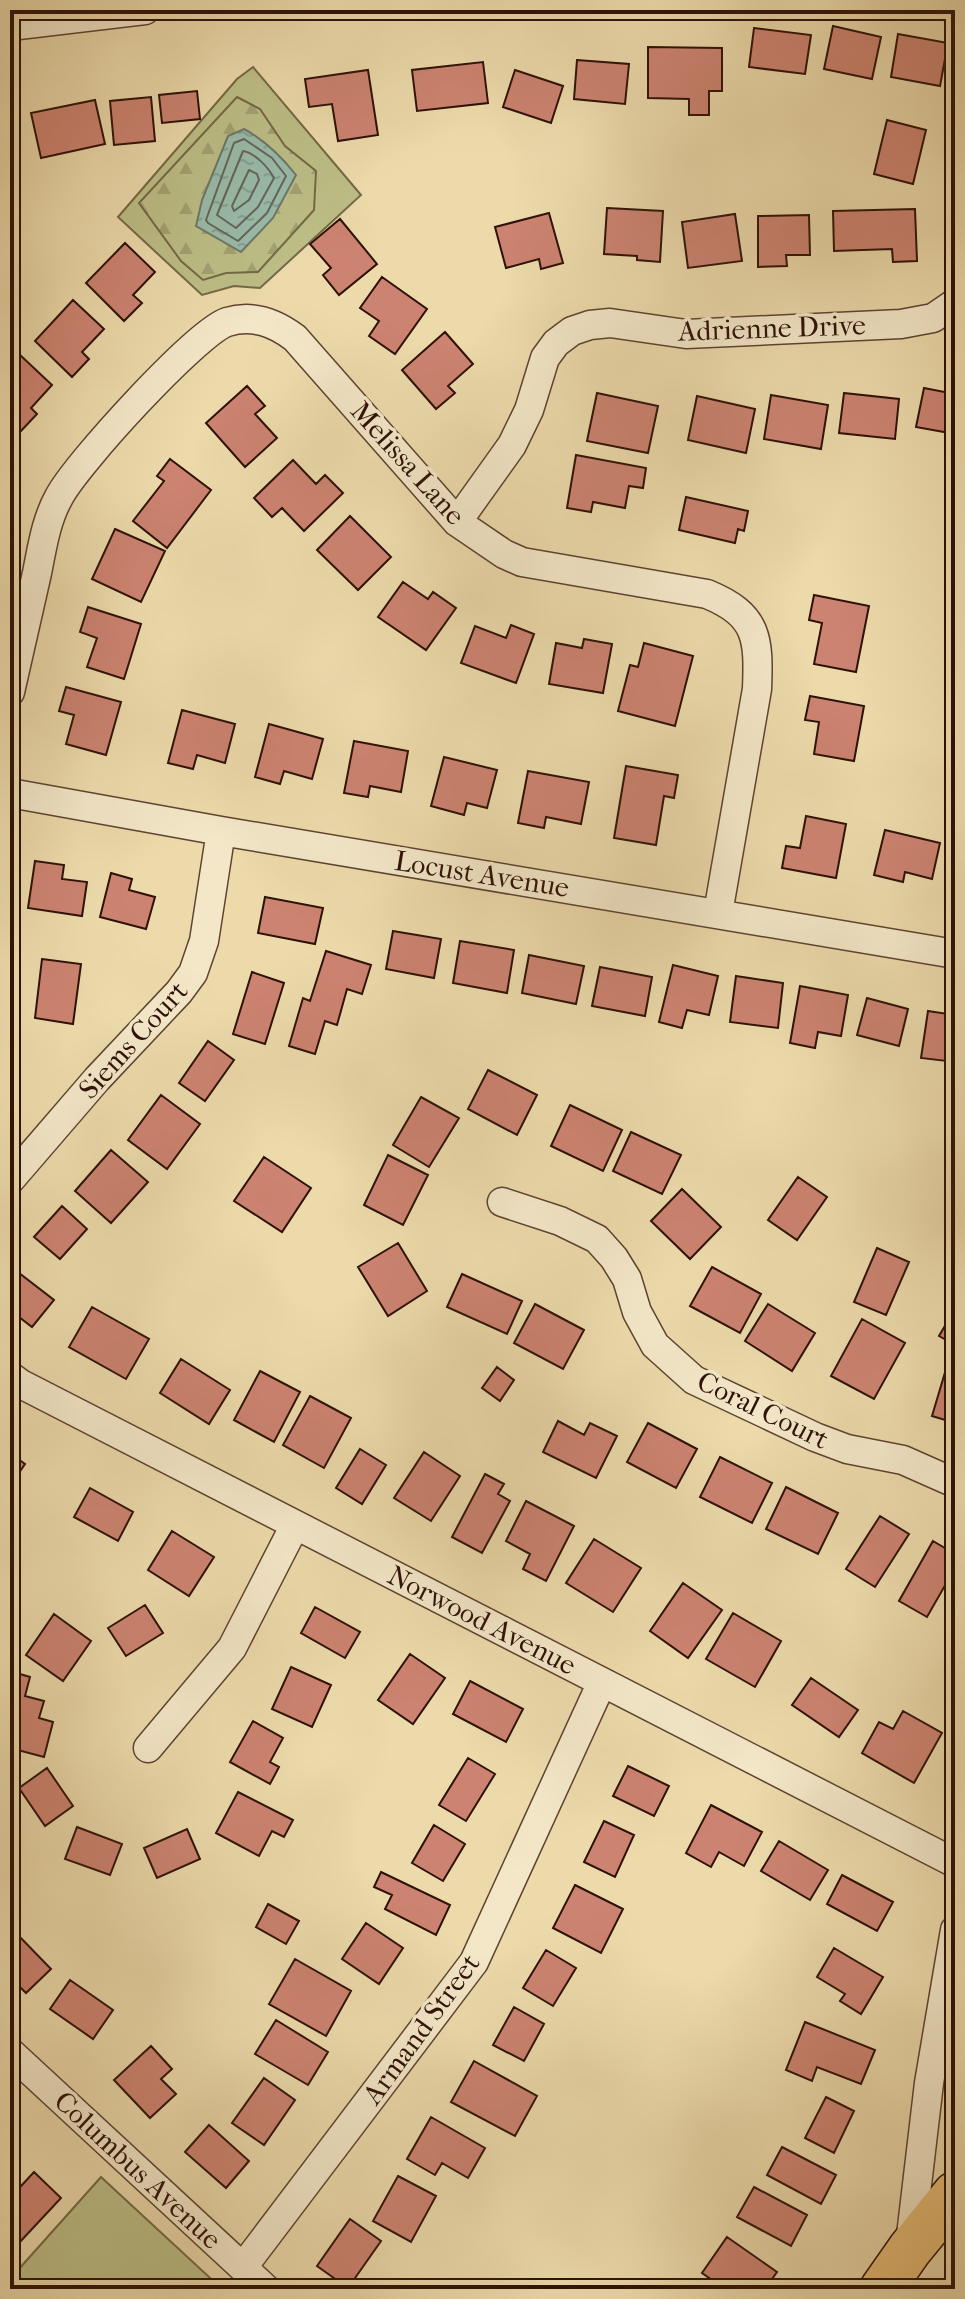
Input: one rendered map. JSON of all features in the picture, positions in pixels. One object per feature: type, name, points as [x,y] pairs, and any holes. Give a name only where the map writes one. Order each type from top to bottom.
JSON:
[{"type":"main road","points":[[882,2289],[955,2194]]},
{"type":"street","points":[[10,26],[145,10]]},
{"type":"street","name":"Adrienne Drive","points":[[457,522],[512,445],[529,410],[545,358],[556,343],[572,331],[610,323],[686,334],[901,324],[933,318],[955,303]]},
{"type":"street","name":"Melissa Lane","points":[[10,692],[46,529],[59,497],[83,462],[191,347],[217,327],[231,321],[254,319],[277,325],[295,338],[457,522],[504,554],[522,562],[707,594],[729,603],[747,618],[759,654],[757,689],[718,913]]},
{"type":"street","name":"Locust Avenue","points":[[10,793],[955,954]]},
{"type":"street","name":"Siems Court","points":[[10,1180],[193,973],[204,941],[221,831]]},
{"type":"street","name":"Coral Court","points":[[502,1202],[560,1221],[597,1239],[627,1279],[637,1312],[655,1345],[694,1380],[815,1437],[847,1449],[903,1460],[955,1483]]},
{"type":"street","name":"Norwood Avenue","points":[[10,1376],[955,1863]]},
{"type":"street","points":[[148,1748],[232,1648],[295,1525]]},
{"type":"street","name":"Armand Street","points":[[243,2267],[474,1962],[602,1682]]},
{"type":"street","points":[[910,2249],[929,2083],[955,1930]]},
{"type":"street","name":"Columbus Avenue","points":[[10,2052],[266,2289]]},
{"type":"green space","points":[[253,67],[361,195],[260,288],[234,286],[202,295],[118,217],[237,79]]},
{"type":"green space","points":[[237,97],[260,109],[285,146],[316,171],[314,210],[258,272],[226,273],[203,280],[181,261],[139,203]]},
{"type":"green space","points":[[101,2177],[222,2289],[10,2289],[10,2279]]},
{"type":"water","points":[[244,129],[273,149],[296,175],[273,218],[241,252],[196,226],[202,200],[228,136]]},
{"type":"building","points":[[833,26],[881,37],[872,79],[824,69]]},
{"type":"building","points":[[754,28],[811,35],[805,74],[749,67]]},
{"type":"building","points":[[898,34],[948,43],[940,86],[891,77]]},
{"type":"building","points":[[648,47],[722,48],[722,91],[709,91],[709,115],[689,115],[689,99],[648,98]]},
{"type":"building","points":[[577,60],[629,64],[625,104],[574,99]]},
{"type":"building","points":[[483,62],[488,103],[417,111],[412,70]]},
{"type":"building","points":[[368,70],[378,135],[338,141],[332,104],[309,107],[305,79]]},
{"type":"building","points":[[515,70],[563,86],[551,123],[503,107]]},
{"type":"building","points":[[197,91],[200,119],[162,123],[159,95]]},
{"type":"building","points":[[151,97],[155,141],[114,145],[110,101]]},
{"type":"building","points":[[95,100],[105,144],[41,158],[31,113]]},
{"type":"building","points":[[887,120],[926,130],[913,184],[874,174]]},
{"type":"building","points":[[607,208],[663,211],[660,262],[637,260],[637,256],[604,254]]},
{"type":"building","points":[[915,209],[917,261],[893,262],[892,249],[834,251],[833,211]]},
{"type":"building","points":[[549,213],[563,263],[541,269],[539,259],[506,268],[495,227]]},
{"type":"building","points":[[735,214],[742,261],[688,268],[682,222]]},
{"type":"building","points":[[809,215],[810,255],[786,255],[787,266],[758,267],[758,216]]},
{"type":"building","points":[[340,219],[377,264],[339,295],[323,275],[331,268],[310,244]]},
{"type":"building","points":[[125,243],[155,272],[133,295],[142,303],[124,321],[86,283]]},
{"type":"building","points":[[382,277],[427,309],[395,354],[369,336],[379,321],[360,308]]},
{"type":"building","points":[[73,300],[104,329],[82,352],[89,359],[72,377],[35,341]]},
{"type":"building","points":[[445,332],[473,364],[448,386],[455,393],[436,409],[402,370]]},
{"type":"building","points":[[19,354],[52,385],[31,408],[37,414],[20,432],[10,422],[10,363]]},
{"type":"building","points":[[247,386],[265,406],[255,414],[277,438],[245,467],[206,423]]},
{"type":"building","points":[[924,388],[955,394],[955,434],[916,427]]},
{"type":"building","points":[[597,393],[658,406],[648,453],[587,441]]},
{"type":"building","points":[[844,393],[899,399],[895,439],[839,433]]},
{"type":"building","points":[[771,395],[828,405],[821,449],[764,439]]},
{"type":"building","points":[[697,396],[755,409],[746,453],[688,440]]},
{"type":"building","points":[[576,455],[646,468],[643,488],[629,486],[625,508],[593,502],[591,512],[567,508]]},
{"type":"building","points":[[170,459],[211,490],[167,548],[133,521],[164,481],[157,476]]},
{"type":"building","points":[[293,460],[316,484],[325,475],[343,493],[304,531],[282,508],[272,517],[254,498]]},
{"type":"building","points":[[686,497],[748,511],[744,531],[738,529],[735,543],[679,530]]},
{"type":"building","points":[[350,516],[391,557],[358,590],[317,550]]},
{"type":"building","points":[[115,529],[165,551],[141,602],[92,579]]},
{"type":"building","points":[[403,582],[428,599],[433,592],[456,608],[426,650],[378,617]]},
{"type":"building","points":[[814,595],[869,606],[856,672],[814,664],[822,623],[809,620]]},
{"type":"building","points":[[88,607],[141,624],[124,679],[87,667],[97,638],[80,632]]},
{"type":"building","points":[[511,625],[534,634],[516,683],[461,663],[475,626],[506,638]]},
{"type":"building","points":[[584,639],[612,644],[603,693],[549,684],[556,643],[582,648]]},
{"type":"building","points":[[644,643],[693,656],[675,726],[618,711],[630,665],[638,667]]},
{"type":"building","points":[[66,687],[121,702],[106,755],[66,744],[74,715],[59,711]]},
{"type":"building","points":[[810,696],[864,706],[854,761],[814,754],[819,722],[805,720]]},
{"type":"building","points":[[182,710],[235,724],[225,763],[197,755],[193,769],[168,763]]},
{"type":"building","points":[[269,724],[323,739],[312,779],[284,771],[280,784],[255,777]]},
{"type":"building","points":[[354,741],[408,751],[401,792],[370,786],[368,797],[344,793]]},
{"type":"building","points":[[444,757],[497,770],[487,808],[467,803],[464,815],[431,806]]},
{"type":"building","points":[[626,766],[678,775],[674,798],[664,796],[656,845],[614,838]]},
{"type":"building","points":[[528,771],[589,782],[581,824],[546,817],[544,828],[518,823]]},
{"type":"building","points":[[806,816],[846,824],[836,878],[782,868],[786,846],[800,848]]},
{"type":"building","points":[[885,830],[940,843],[932,879],[905,872],[903,882],[874,875]]},
{"type":"building","points":[[35,861],[64,865],[62,879],[87,882],[82,916],[28,908]]},
{"type":"building","points":[[10,871],[18,873],[13,906],[10,906]]},
{"type":"building","points":[[111,873],[132,879],[129,890],[155,897],[146,929],[100,917]]},
{"type":"building","points":[[265,897],[323,908],[315,944],[258,933]]},
{"type":"building","points":[[393,931],[441,939],[434,978],[386,969]]},
{"type":"building","points":[[460,941],[514,950],[507,993],[453,983]]},
{"type":"building","points":[[326,951],[371,965],[362,994],[347,989],[337,1025],[325,1021],[315,1054],[289,1046],[303,998],[310,1001]]},
{"type":"building","points":[[529,955],[584,966],[576,1004],[522,993]]},
{"type":"building","points":[[42,959],[81,964],[73,1024],[35,1018]]},
{"type":"building","points":[[673,965],[718,976],[709,1015],[687,1010],[682,1028],[659,1022]]},
{"type":"building","points":[[600,967],[652,977],[645,1016],[592,1006]]},
{"type":"building","points":[[252,972],[284,983],[265,1044],[233,1034]]},
{"type":"building","points":[[736,976],[783,983],[778,1028],[730,1022]]},
{"type":"building","points":[[800,986],[848,995],[841,1036],[818,1032],[815,1048],[790,1043]]},
{"type":"building","points":[[867,998],[908,1009],[899,1046],[857,1035]]},
{"type":"building","points":[[928,1011],[955,1015],[955,1062],[921,1058]]},
{"type":"building","points":[[208,1041],[234,1060],[205,1101],[179,1083]]},
{"type":"building","points":[[488,1070],[537,1095],[517,1135],[468,1109]]},
{"type":"building","points":[[161,1095],[200,1124],[167,1169],[128,1140]]},
{"type":"building","points":[[421,1097],[459,1118],[429,1167],[393,1145]]},
{"type":"building","points":[[570,1105],[622,1130],[603,1171],[551,1146]]},
{"type":"building","points":[[631,1132],[681,1155],[662,1194],[613,1171]]},
{"type":"building","points":[[111,1150],[148,1182],[111,1223],[75,1191]]},
{"type":"building","points":[[388,1155],[428,1175],[403,1225],[364,1205]]},
{"type":"building","points":[[264,1157],[311,1188],[282,1232],[234,1201]]},
{"type":"building","points":[[798,1177],[827,1197],[797,1240],[768,1220]]},
{"type":"building","points":[[682,1189],[721,1227],[690,1259],[651,1221]]},
{"type":"building","points":[[62,1206],[87,1229],[60,1259],[34,1237]]},
{"type":"building","points":[[398,1243],[427,1291],[388,1316],[358,1267]]},
{"type":"building","points":[[877,1248],[909,1262],[886,1315],[854,1302]]},
{"type":"building","points":[[10,1266],[54,1300],[32,1327],[10,1310]]},
{"type":"building","points":[[712,1267],[761,1294],[740,1333],[690,1306]]},
{"type":"building","points":[[462,1274],[522,1301],[507,1334],[447,1307]]},
{"type":"building","points":[[535,1304],[584,1330],[563,1369],[514,1343]]},
{"type":"building","points":[[768,1304],[815,1333],[792,1371],[745,1341]]},
{"type":"building","points":[[92,1307],[149,1339],[126,1379],[69,1347]]},
{"type":"building","points":[[955,1309],[955,1345],[939,1336]]},
{"type":"building","points":[[862,1319],[905,1343],[874,1399],[831,1376]]},
{"type":"building","points":[[181,1359],[230,1390],[209,1424],[160,1393]]},
{"type":"building","points":[[949,1359],[955,1360],[955,1423],[932,1416]]},
{"type":"building","points":[[497,1367],[514,1380],[500,1401],[482,1388]]},
{"type":"building","points":[[260,1371],[300,1392],[274,1442],[234,1420]]},
{"type":"building","points":[[310,1396],[351,1418],[324,1468],[283,1445]]},
{"type":"building","points":[[558,1421],[584,1435],[590,1423],[617,1436],[596,1478],[543,1452]]},
{"type":"building","points":[[648,1423],[697,1449],[676,1488],[627,1462]]},
{"type":"building","points":[[360,1449],[386,1465],[362,1504],[336,1488]]},
{"type":"building","points":[[424,1452],[460,1476],[431,1521],[394,1498]]},
{"type":"building","points":[[10,1453],[25,1464],[10,1486]]},
{"type":"building","points":[[720,1457],[772,1483],[752,1523],[700,1497]]},
{"type":"building","points":[[485,1474],[504,1484],[498,1494],[510,1501],[482,1553],[452,1537]]},
{"type":"building","points":[[786,1487],[838,1513],[818,1554],[766,1529]]},
{"type":"building","points":[[90,1488],[133,1512],[118,1541],[74,1517]]},
{"type":"building","points":[[526,1501],[574,1526],[546,1581],[523,1569],[530,1554],[506,1541]]},
{"type":"building","points":[[880,1516],[909,1534],[875,1587],[846,1569]]},
{"type":"building","points":[[172,1531],[214,1557],[189,1596],[148,1570]]},
{"type":"building","points":[[594,1539],[641,1568],[613,1612],[566,1583]]},
{"type":"building","points":[[933,1541],[955,1554],[955,1568],[927,1617],[899,1601]]},
{"type":"building","points":[[683,1583],[722,1610],[688,1658],[650,1631]]},
{"type":"building","points":[[145,1605],[163,1633],[126,1656],[108,1628]]},
{"type":"building","points":[[315,1607],[360,1632],[345,1658],[301,1633]]},
{"type":"building","points":[[733,1613],[781,1641],[755,1687],[706,1659]]},
{"type":"building","points":[[54,1614],[91,1641],[63,1681],[26,1655]]},
{"type":"building","points":[[410,1654],[445,1678],[413,1724],[378,1700]]},
{"type":"building","points":[[291,1667],[331,1685],[312,1727],[272,1709]]},
{"type":"building","points":[[10,1671],[30,1677],[25,1696],[44,1701],[39,1718],[53,1722],[44,1757],[10,1748]]},
{"type":"building","points":[[811,1678],[858,1710],[839,1737],[792,1705]]},
{"type":"building","points":[[470,1681],[523,1709],[506,1742],[453,1714]]},
{"type":"building","points":[[903,1711],[942,1733],[914,1783],[862,1753],[879,1722],[893,1729]]},
{"type":"building","points":[[253,1721],[283,1738],[270,1762],[279,1767],[270,1784],[230,1762]]},
{"type":"building","points":[[468,1758],[495,1774],[466,1821],[439,1805]]},
{"type":"building","points":[[628,1766],[669,1786],[654,1816],[613,1796]]},
{"type":"building","points":[[47,1768],[73,1806],[45,1826],[19,1788]]},
{"type":"building","points":[[238,1792],[293,1820],[284,1837],[272,1831],[259,1856],[216,1833]]},
{"type":"building","points":[[711,1805],[762,1832],[744,1866],[719,1852],[711,1867],[686,1853]]},
{"type":"building","points":[[604,1821],[634,1835],[615,1877],[584,1862]]},
{"type":"building","points":[[434,1825],[465,1844],[443,1881],[412,1863]]},
{"type":"building","points":[[77,1827],[122,1844],[110,1875],[65,1859]]},
{"type":"building","points":[[187,1829],[200,1859],[157,1878],[144,1848]]},
{"type":"building","points":[[779,1841],[828,1870],[810,1900],[761,1871]]},
{"type":"building","points":[[381,1872],[450,1905],[436,1935],[385,1909],[392,1895],[374,1887]]},
{"type":"building","points":[[842,1875],[893,1902],[877,1931],[827,1904]]},
{"type":"building","points":[[575,1885],[623,1909],[601,1953],[553,1928]]},
{"type":"building","points":[[268,1904],[299,1921],[286,1944],[256,1927]]},
{"type":"building","points":[[366,1923],[403,1948],[379,1984],[342,1959]]},
{"type":"building","points":[[16,1933],[51,1969],[26,1993],[10,1977],[10,1939]]},
{"type":"building","points":[[834,1948],[883,1977],[861,2014],[840,2001],[845,1994],[817,1977]]},
{"type":"building","points":[[546,1950],[576,1968],[553,2006],[523,1988]]},
{"type":"building","points":[[295,1959],[351,1991],[326,2036],[269,2004]]},
{"type":"building","points":[[70,1980],[113,2010],[93,2039],[50,2009]]},
{"type":"building","points":[[514,2007],[544,2024],[524,2061],[493,2045]]},
{"type":"building","points":[[276,2020],[328,2052],[308,2085],[255,2054]]},
{"type":"building","points":[[805,2022],[875,2050],[861,2084],[817,2067],[812,2081],[786,2070]]},
{"type":"building","points":[[151,2046],[172,2069],[161,2079],[176,2094],[150,2118],[114,2080]]},
{"type":"building","points":[[474,2061],[537,2096],[515,2136],[451,2102]]},
{"type":"building","points":[[264,2078],[295,2100],[264,2145],[232,2123]]},
{"type":"building","points":[[826,2097],[854,2111],[834,2153],[805,2138]]},
{"type":"building","points":[[431,2117],[485,2148],[468,2178],[442,2163],[435,2175],[407,2159]]},
{"type":"building","points":[[209,2125],[249,2161],[226,2188],[185,2152]]},
{"type":"building","points":[[782,2147],[836,2175],[821,2204],[767,2175]]},
{"type":"building","points":[[34,2172],[61,2198],[18,2244],[10,2237],[10,2198]]},
{"type":"building","points":[[398,2176],[436,2196],[411,2242],[373,2221]]},
{"type":"building","points":[[754,2187],[807,2215],[791,2246],[737,2217]]},
{"type":"building","points":[[350,2219],[381,2241],[348,2288],[317,2266]]},
{"type":"building","points":[[727,2237],[777,2272],[765,2289],[725,2289],[702,2273]]}]
